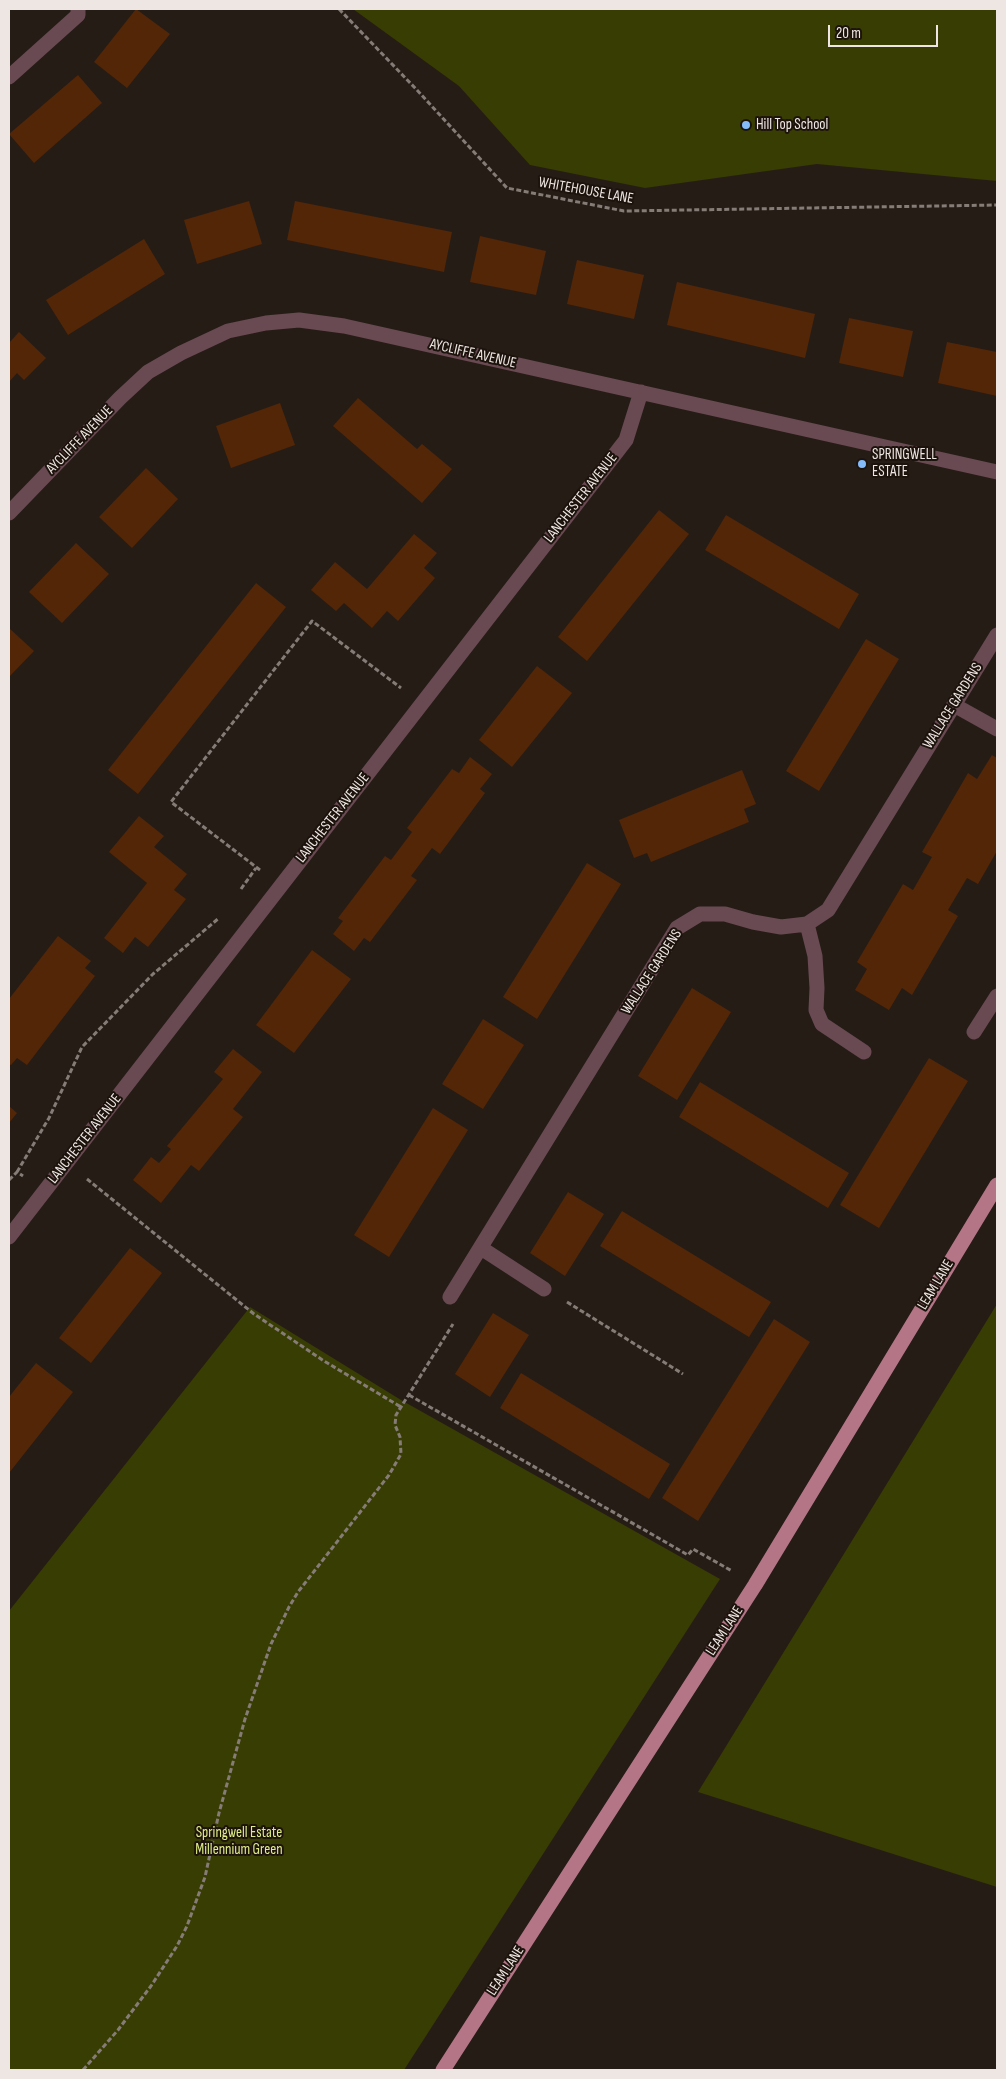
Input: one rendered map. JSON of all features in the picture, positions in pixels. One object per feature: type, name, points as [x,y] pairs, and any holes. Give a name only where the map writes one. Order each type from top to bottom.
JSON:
[{"type":"main road","name":"LEAM LANE","points":[[443,2070],[754,1585],[997,1185]]},
{"type":"street","points":[[9,78],[78,15],[78,9]]},
{"type":"street","name":"AYCLIFFE AVENUE","points":[[10,508],[148,372],[181,353],[228,331],[266,323],[300,320],[344,326],[997,472]]},
{"type":"street","name":"LANCHESTER AVENUE","points":[[9,1237],[626,440],[641,392]]},
{"type":"street","name":"WALLACE GARDENS","points":[[450,1297],[677,928],[700,914],[725,914],[752,922],[781,927],[807,924],[828,910],[997,635]]},
{"type":"street","points":[[954,704],[997,729]]},
{"type":"street","points":[[807,924],[815,956],[816,1010],[822,1024],[864,1052]]},
{"type":"street","points":[[974,1032],[997,996]]},
{"type":"street","points":[[481,1248],[544,1289]]},
{"type":"path","name":"WHITEHOUSE LANE","points":[[339,9],[507,188],[624,211],[997,205]]},
{"type":"path","points":[[280,886],[171,802],[312,621],[422,704]]},
{"type":"path","points":[[236,896],[257,868]]},
{"type":"path","points":[[17,1172],[49,1118],[82,1047],[153,974],[220,918]]},
{"type":"path","points":[[67,1162],[254,1314],[324,1361],[401,1407]]},
{"type":"path","points":[[544,1289],[683,1374]]},
{"type":"path","points":[[83,2070],[118,2030],[152,1986],[187,1926],[204,1877],[219,1813],[245,1719],[271,1644],[288,1607],[298,1592],[389,1475],[401,1454],[400,1437],[395,1425],[396,1415],[461,1312],[450,1297]]},
{"type":"path","points":[[409,1395],[688,1555],[693,1548],[754,1585]]},
{"type":"green space","name":"Hill Top School","points":[[353,9],[997,9],[997,181],[817,164],[645,188],[530,165],[459,86]]},
{"type":"green space","points":[[997,1304],[997,1887],[698,1792]]},
{"type":"green space","name":"Springwell Estate Millennium Green","points":[[250,1307],[401,1400],[720,1579],[404,2070],[9,2070],[9,1611]]},
{"type":"building","points":[[136,9],[170,34],[127,88],[94,62]]},
{"type":"building","points":[[78,75],[102,103],[34,163],[9,134]]},
{"type":"building","points":[[249,201],[262,244],[197,264],[184,220]]},
{"type":"building","points":[[295,201],[452,232],[444,272],[287,240]]},
{"type":"building","points":[[480,236],[546,251],[536,295],[470,282]]},
{"type":"building","points":[[144,239],[165,274],[68,335],[46,300]]},
{"type":"building","points":[[577,260],[644,275],[634,319],[567,304]]},
{"type":"building","points":[[677,282],[815,314],[805,358],[667,325]]},
{"type":"building","points":[[849,318],[913,331],[903,377],[839,363]]},
{"type":"building","points":[[19,332],[46,358],[24,380],[17,373],[9,382],[9,343]]},
{"type":"building","points":[[947,342],[997,352],[997,396],[938,383]]},
{"type":"building","points":[[358,398],[417,449],[422,444],[452,469],[422,503],[333,426]]},
{"type":"building","points":[[280,403],[295,445],[231,468],[216,426]]},
{"type":"building","points":[[146,468],[178,499],[132,548],[99,517]]},
{"type":"building","points":[[659,510],[689,534],[587,661],[558,637]]},
{"type":"building","points":[[726,515],[859,594],[839,629],[705,550]]},
{"type":"building","points":[[414,534],[437,553],[424,568],[435,578],[398,621],[387,611],[372,628],[344,603],[336,611],[311,590],[335,562],[367,589]]},
{"type":"building","points":[[76,543],[109,574],[62,623],[29,592]]},
{"type":"building","points":[[256,583],[286,607],[138,794],[108,770]]},
{"type":"building","points":[[9,628],[34,651],[9,677]]},
{"type":"building","points":[[866,639],[899,659],[819,791],[786,771]]},
{"type":"building","points":[[537,666],[572,693],[512,767],[479,740]]},
{"type":"building","points":[[992,755],[997,758],[997,851],[978,884],[967,878],[948,910],[958,916],[912,995],[902,988],[889,1010],[855,990],[867,969],[857,962],[903,884],[913,890],[932,857],[922,852],[968,773],[977,779]]},
{"type":"building","points":[[470,757],[492,774],[480,789],[485,793],[440,854],[432,848],[411,876],[417,880],[370,942],[364,938],[354,951],[333,934],[343,921],[338,918],[385,856],[391,860],[412,832],[407,828],[452,769],[459,773]]},
{"type":"building","points":[[742,770],[756,804],[744,809],[749,822],[651,862],[647,853],[634,858],[619,820]]},
{"type":"building","points":[[139,816],[164,836],[154,847],[187,874],[174,890],[186,899],[148,947],[135,937],[123,953],[104,938],[147,883],[109,852]]},
{"type":"building","points":[[587,863],[621,884],[537,1019],[503,997]]},
{"type":"building","points":[[58,936],[91,961],[85,968],[95,976],[27,1065],[17,1058],[11,1065],[9,1064],[9,999]]},
{"type":"building","points":[[312,950],[351,979],[294,1053],[256,1025]]},
{"type":"building","points":[[692,988],[731,1012],[677,1100],[638,1076]]},
{"type":"building","points":[[483,1019],[524,1045],[483,1109],[442,1084]]},
{"type":"building","points":[[233,1049],[262,1072],[233,1109],[243,1117],[199,1171],[191,1165],[161,1203],[133,1180],[151,1157],[159,1163],[171,1149],[167,1146],[223,1079],[214,1072]]},
{"type":"building","points":[[929,1058],[968,1081],[879,1228],[840,1205]]},
{"type":"building","points":[[700,1082],[849,1173],[828,1208],[679,1117]]},
{"type":"building","points":[[9,1106],[17,1113],[9,1123]]},
{"type":"building","points":[[433,1108],[468,1130],[389,1257],[354,1235]]},
{"type":"building","points":[[568,1192],[604,1214],[565,1276],[530,1253]]},
{"type":"building","points":[[622,1211],[771,1302],[749,1337],[600,1246]]},
{"type":"building","points":[[130,1248],[162,1273],[91,1363],[59,1338]]},
{"type":"building","points":[[493,1313],[529,1335],[490,1397],[455,1374]]},
{"type":"building","points":[[774,1319],[810,1342],[698,1521],[662,1498]]},
{"type":"building","points":[[36,1363],[73,1392],[9,1473],[9,1397]]},
{"type":"building","points":[[521,1373],[670,1464],[649,1499],[500,1408]]},
{"type":"place","name":"Hill Top School","points":[[746,125]]},
{"type":"place","name":"SPRINGWELL ESTATE","points":[[862,464]]}]
